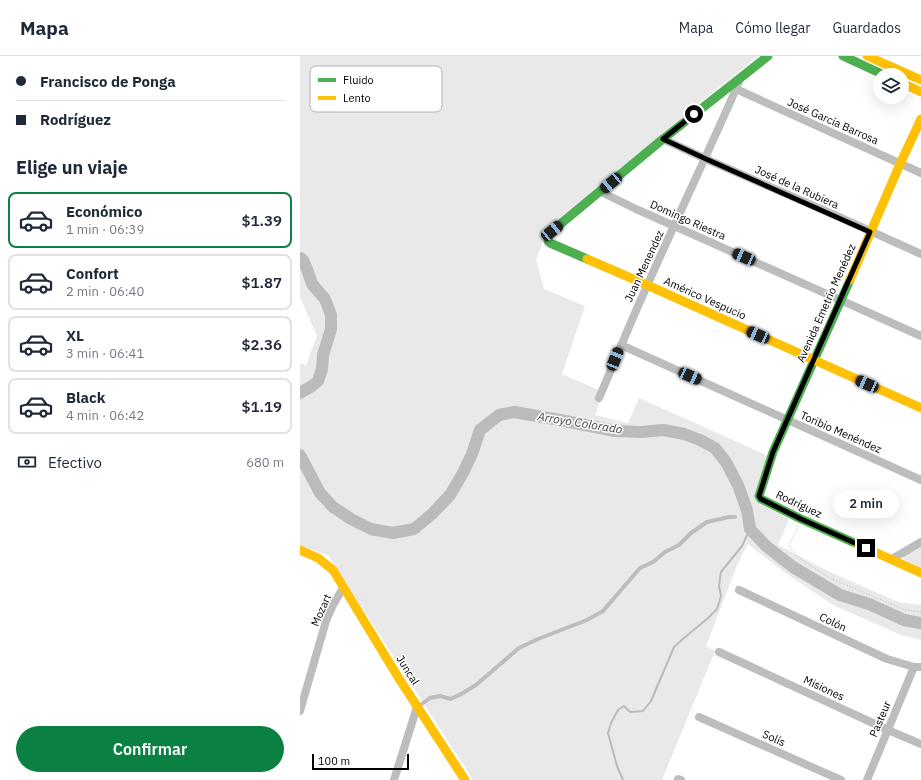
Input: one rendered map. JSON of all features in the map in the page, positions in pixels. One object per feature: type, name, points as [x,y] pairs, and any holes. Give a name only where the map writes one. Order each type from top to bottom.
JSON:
[{"type":"street","points":[[601,192],[663,139],[768,56]]},
{"type":"street","points":[[843,56],[873,70]]},
{"type":"street","points":[[867,56],[921,80]]},
{"type":"street","name":"Juan Menendez","points":[[599,398],[647,285],[706,159],[740,79]]},
{"type":"street","points":[[909,86],[921,92]]},
{"type":"street","name":"José García Barrosa","points":[[736,89],[921,173]]},
{"type":"street","name":"Avenida Emetrio Menédez","points":[[761,499],[759,496],[773,452],[921,119]]},
{"type":"street","name":"José de la Rubiera","points":[[663,139],[921,254]]},
{"type":"street","name":"Domingo Riestra","points":[[601,192],[921,336]]},
{"type":"street","name":"Américo Vespucio","points":[[601,192],[552,231],[547,238],[548,241],[921,408]]},
{"type":"street","name":"Toribio Menéndez","points":[[621,345],[921,480]]},
{"type":"street","name":"Rodríguez","points":[[761,499],[801,519],[921,573]]},
{"type":"street","points":[[892,559],[921,542]]},
{"type":"street","name":"Juncal","points":[[300,550],[317,557],[332,570],[417,707],[465,780]]},
{"type":"street","name":"Mozart","points":[[300,711],[326,621],[333,605],[344,588]]},
{"type":"street","name":"Colón","points":[[739,590],[886,658],[918,667]]},
{"type":"street","name":"Misiones","points":[[719,652],[921,744]]},
{"type":"street","name":"Pasteur","points":[[866,780],[918,667]]},
{"type":"street","points":[[394,780],[417,707]]},
{"type":"street","name":"Solís","points":[[699,717],[841,780]]},
{"type":"lane","points":[[417,707],[430,698],[440,696],[451,699],[461,694],[476,685],[519,648],[603,612],[640,568],[653,562],[665,552],[679,545],[691,533],[707,522],[735,517]]},
{"type":"path","points":[[801,519],[789,546],[795,555],[828,577],[905,610],[921,612]]},
{"type":"shaded area","points":[[300,56],[758,56],[664,132],[543,236],[541,247],[536,259],[544,289],[585,306],[562,374],[603,392],[595,415],[628,423],[639,398],[775,459],[756,502],[789,519],[778,545],[828,571],[898,602],[921,605],[921,640],[901,635],[833,605],[784,572],[748,544],[738,563],[706,646],[715,651],[662,780],[473,780],[328,555],[300,546],[300,363],[306,365],[317,336],[300,297]]},
{"type":"shaded area","points":[[921,545],[921,569],[904,559],[903,555]]},
{"type":"waterway","name":"Arroyo Colorado","points":[[300,258],[303,260],[312,284],[325,299],[331,315],[331,329],[323,355],[322,369],[318,381],[300,393]]},
{"type":"waterway","name":"Arroyo Colorado","points":[[300,455],[320,493],[333,507],[351,519],[371,529],[393,533],[414,529],[432,514],[450,495],[472,454],[480,430],[499,415],[514,412],[615,431],[641,432],[663,430],[684,434],[715,448],[726,462],[738,485],[747,510],[750,529],[766,546],[793,567],[840,595],[869,604],[904,620],[921,623]]},
{"type":"waterway","points":[[623,780],[617,766],[608,733],[611,723],[618,710],[624,706],[630,712],[643,711],[651,701],[674,647],[717,609],[721,596],[719,586],[721,572],[742,546],[750,529]]},
{"type":"traffic: fast","points":[[587,259],[550,243],[548,241],[548,237],[552,231],[663,139],[768,56]]},
{"type":"traffic: fast","points":[[843,56],[873,70]]},
{"type":"traffic: fast","points":[[850,280],[773,452],[759,496],[761,499],[801,519],[857,544]]},
{"type":"traffic: slow","points":[[867,56],[921,80]]},
{"type":"traffic: slow","points":[[909,86],[921,92]]},
{"type":"traffic: slow","points":[[850,280],[921,119]]},
{"type":"traffic: slow","points":[[587,259],[921,408]]},
{"type":"traffic: slow","points":[[857,544],[921,573]]},
{"type":"traffic: slow","points":[[300,550],[318,558],[333,570],[398,677],[465,780]]},
{"type":"route","points":[[694,114],[663,139],[870,232],[773,452],[759,496],[761,499],[801,519],[866,548]]}]
